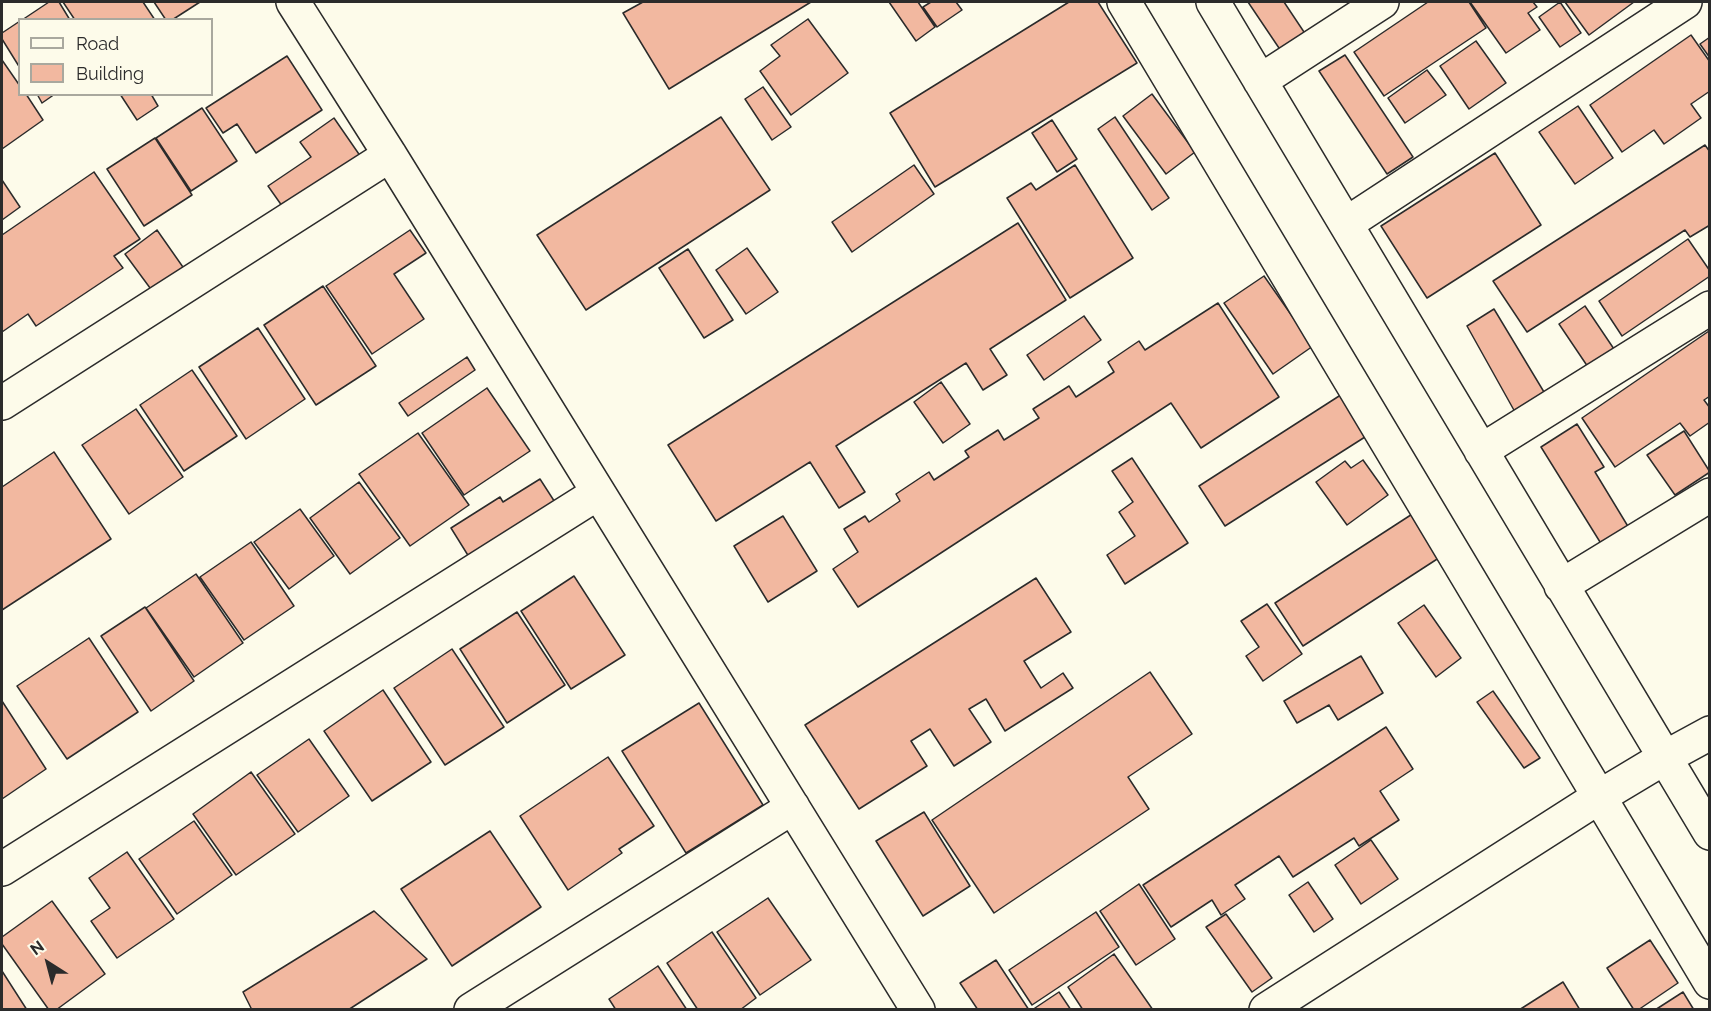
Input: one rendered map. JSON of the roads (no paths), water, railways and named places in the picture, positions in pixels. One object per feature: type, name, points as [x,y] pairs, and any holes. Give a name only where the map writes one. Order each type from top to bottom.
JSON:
[{"type":"street","points":[[293,2],[390,155],[918,1010]]},
{"type":"street","points":[[1124,2],[1710,982]]},
{"type":"street","points":[[1213,2],[1710,833]]},
{"type":"street","points":[[1260,81],[1382,2]]},
{"type":"street","points":[[1346,224],[1685,2]]},
{"type":"street","points":[[2,403],[390,155]]},
{"type":"street","points":[[1481,451],[1710,308]]},
{"type":"street","points":[[2,869],[598,493]]},
{"type":"street","points":[[1562,586],[1710,495]]},
{"type":"street","points":[[1266,1010],[1599,797],[1710,733]]},
{"type":"street","points":[[471,1010],[793,807]]}]
